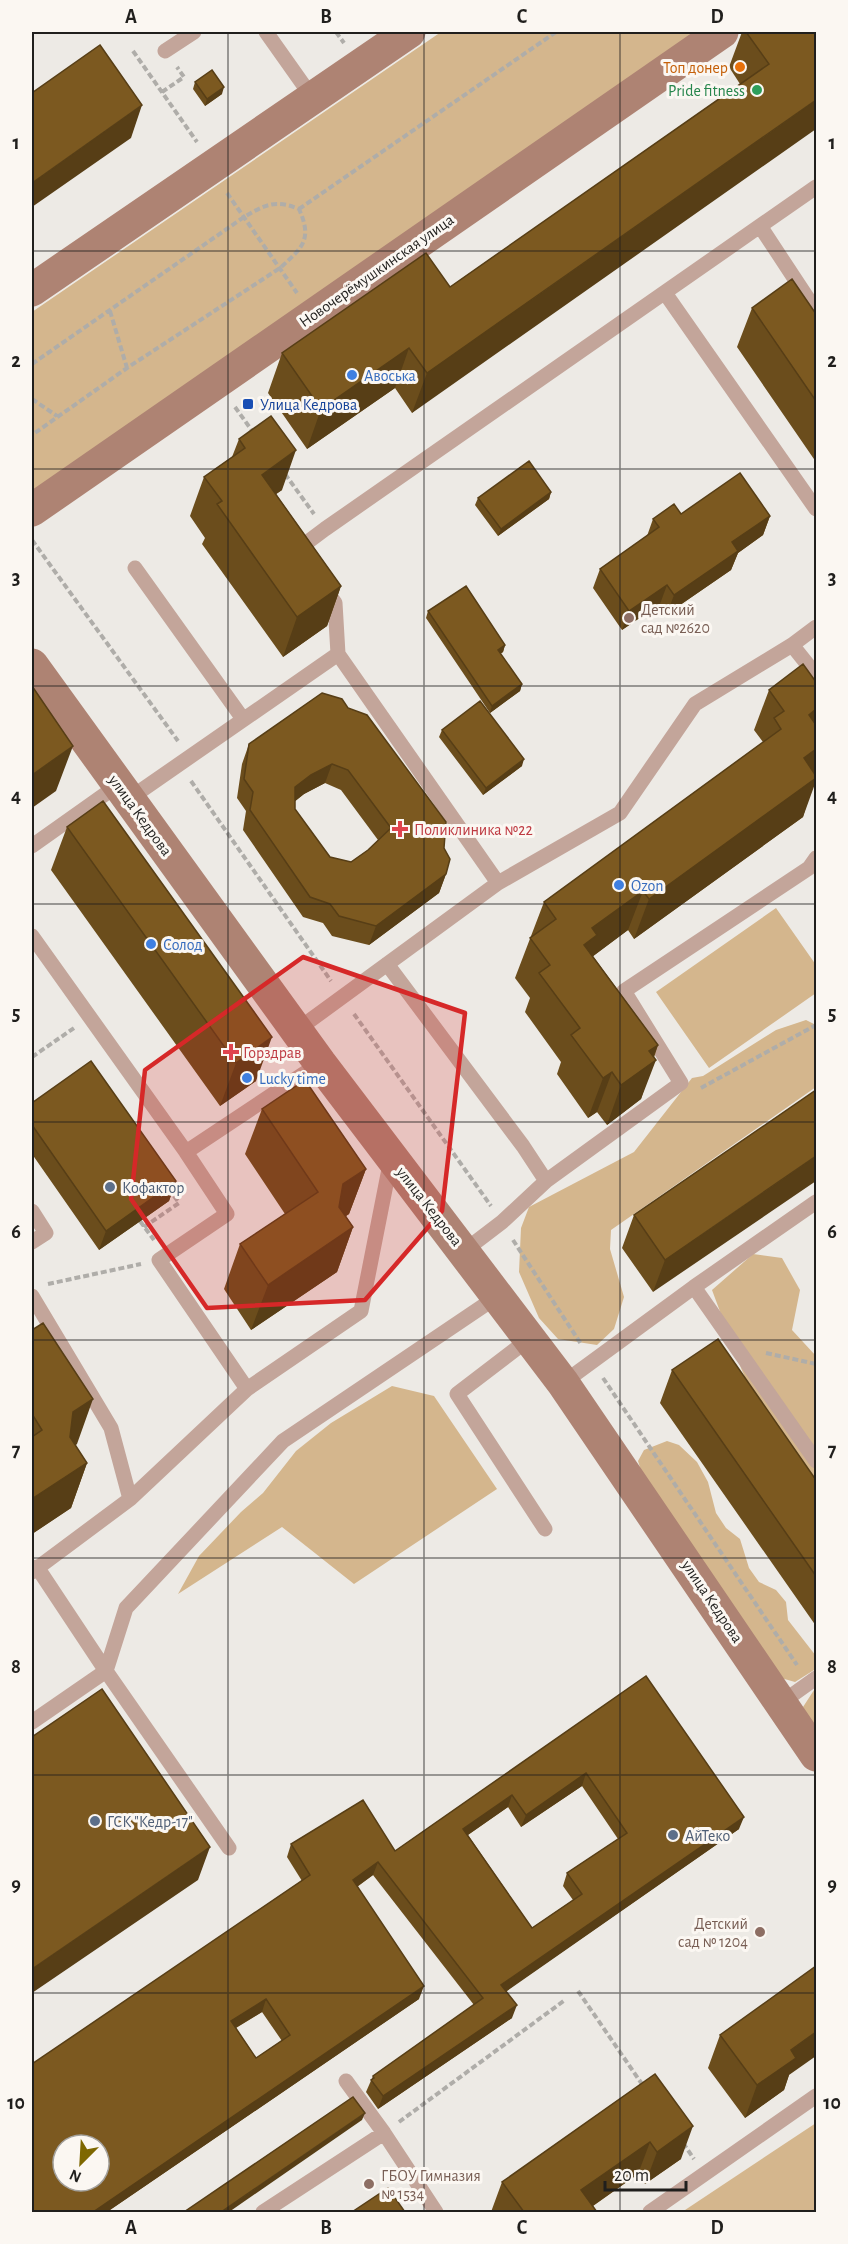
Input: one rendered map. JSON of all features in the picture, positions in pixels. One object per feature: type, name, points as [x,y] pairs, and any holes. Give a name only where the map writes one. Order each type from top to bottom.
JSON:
[{"type":"street","points":[[32,290],[203,157],[312,97],[409,32]]},
{"type":"street","name":"Новочерёмушкинская улица","points":[[32,510],[722,32]]},
{"type":"street","name":"улица Кедрова","points":[[32,665],[320,1063],[563,1383],[816,1755]]},
{"type":"lane","points":[[165,51],[194,32]]},
{"type":"lane","points":[[266,32],[312,97]]},
{"type":"lane","points":[[498,883],[338,654],[335,603],[297,550],[816,187]]},
{"type":"lane","points":[[760,226],[816,311]]},
{"type":"lane","points":[[665,292],[816,509]]},
{"type":"lane","points":[[135,568],[243,719]]},
{"type":"lane","points":[[297,1030],[498,883],[620,813],[695,704],[792,645],[816,627]]},
{"type":"lane","points":[[792,645],[816,675]]},
{"type":"lane","points":[[32,846],[179,763],[338,654]]},
{"type":"lane","points":[[464,1251],[502,1221],[546,1181],[681,1083],[624,991],[814,869]]},
{"type":"lane","points":[[32,936],[186,1152],[227,1214],[159,1260],[247,1389]]},
{"type":"lane","points":[[387,964],[523,1146],[546,1181]]},
{"type":"lane","points":[[186,1152],[320,1063]]},
{"type":"lane","points":[[229,1848],[34,1570],[130,1499],[247,1389],[361,1311],[392,1157]]},
{"type":"lane","points":[[563,1383],[694,1287],[816,1202]]},
{"type":"lane","points":[[32,1210],[46,1233],[32,1242]]},
{"type":"lane","points":[[694,1287],[816,1461]]},
{"type":"lane","points":[[32,1296],[111,1428],[130,1499]]},
{"type":"lane","points":[[32,1722],[106,1671],[126,1608],[283,1440],[498,1296]]},
{"type":"lane","points":[[530,1339],[457,1394],[545,1529]]},
{"type":"lane","points":[[782,1703],[813,1680]]},
{"type":"lane","points":[[346,2081],[384,2133],[436,2212]]},
{"type":"lane","points":[[650,2212],[816,2096]]},
{"type":"lane","points":[[263,2212],[384,2133]]},
{"type":"path","points":[[336,32],[344,44]]},
{"type":"path","points":[[299,209],[556,32]]},
{"type":"path","points":[[133,51],[312,314]]},
{"type":"path","points":[[162,92],[183,77],[165,51]]},
{"type":"path","points":[[32,364],[266,204],[285,203],[299,209],[305,224],[306,235],[301,249],[280,268],[127,368],[32,435]]},
{"type":"path","points":[[110,311],[127,368]]},
{"type":"path","points":[[32,399],[57,416]]},
{"type":"path","points":[[232,404],[259,440]]},
{"type":"path","points":[[279,466],[325,529]]},
{"type":"path","points":[[32,545],[34,543],[178,739],[179,763],[502,1221],[592,1361],[813,1680]]},
{"type":"path","points":[[32,1057],[90,1017]]},
{"type":"path","points":[[681,1083],[693,1092],[816,1025]]},
{"type":"path","points":[[144,1227],[179,1203],[167,1185]]},
{"type":"path","points":[[43,1285],[159,1260]]},
{"type":"path","points":[[736,1346],[816,1364]]},
{"type":"path","points":[[578,1991],[647,2091]]},
{"type":"path","points":[[384,2133],[565,2000]]},
{"type":"path","points":[[679,2137],[704,2174]]},
{"type":"highlighted area","points":[[303,957],[465,1013],[442,1211],[365,1300],[207,1308],[131,1199],[145,1070]]},
{"type":"shaded area","points":[[441,32],[697,32],[32,494],[32,312]]},
{"type":"shaded area","points":[[776,908],[816,965],[816,993],[709,1068],[656,992]]},
{"type":"shaded area","points":[[806,1020],[816,1025],[816,1087],[611,1230],[610,1249],[624,1297],[614,1329],[597,1345],[558,1339],[539,1318],[519,1272],[521,1228],[529,1207],[634,1152],[692,1078],[703,1076],[776,1030]]},
{"type":"shaded area","points":[[753,1254],[782,1258],[800,1290],[792,1330],[816,1356],[816,1503],[765,1424],[712,1290]]},
{"type":"shaded area","points":[[392,1386],[434,1396],[497,1489],[354,1584],[282,1527],[178,1594],[199,1556],[241,1512],[263,1493],[296,1451],[331,1423]]},
{"type":"shaded area","points":[[667,1441],[679,1445],[697,1462],[708,1482],[716,1513],[726,1528],[740,1539],[749,1568],[759,1582],[776,1590],[786,1602],[788,1620],[816,1656],[814,1670],[795,1682],[781,1678],[645,1483],[638,1461],[644,1450]]},
{"type":"shaded area","points":[[816,1687],[816,1735],[803,1707]]},
{"type":"shaded area","points":[[816,2123],[816,2212],[682,2212]]},
{"type":"building","points":[[746,32],[816,32],[816,100],[427,373],[409,348],[321,409],[282,353],[426,253],[450,287],[769,64]]},
{"type":"building","points":[[100,45],[142,105],[32,183],[32,93]]},
{"type":"building","points":[[212,70],[224,87],[207,99],[195,82]]},
{"type":"building","points":[[792,279],[816,314],[816,401],[752,308]]},
{"type":"building","points":[[271,416],[296,450],[262,475],[341,586],[297,617],[217,504],[222,501],[204,477],[245,448],[239,439]]},
{"type":"building","points":[[529,461],[551,492],[501,529],[478,498]]},
{"type":"building","points":[[740,473],[770,516],[732,542],[738,551],[674,595],[667,585],[629,611],[600,569],[659,527],[653,519],[674,504],[681,514]]},
{"type":"building","points":[[466,586],[505,645],[498,650],[522,684],[492,706],[428,611]]},
{"type":"building","points":[[803,664],[816,682],[816,709],[809,715],[816,725],[816,749],[804,758],[816,778],[649,899],[643,891],[592,928],[597,935],[584,945],[658,1045],[649,1051],[656,1060],[621,1085],[612,1072],[603,1078],[571,1035],[580,1028],[539,973],[550,965],[530,938],[556,919],[544,902],[781,729],[774,718],[784,711],[769,690]]},
{"type":"building","points":[[32,686],[73,746],[32,775]]},
{"type":"building","name":"Поликлиника №22","points":[[322,693],[342,699],[348,708],[367,715],[446,822],[444,848],[450,859],[446,874],[376,926],[339,916],[330,904],[310,897],[250,810],[253,792],[244,779],[249,744]],"holes":[[[332,764],[348,770],[391,828],[368,850],[351,862],[330,857],[295,809],[295,787],[311,775]]]},
{"type":"building","points":[[480,701],[524,759],[486,788],[442,730]]},
{"type":"building","points":[[103,801],[272,1037],[236,1063],[67,827]]},
{"type":"building","points":[[91,1061],[176,1181],[106,1231],[32,1125],[32,1103]]},
{"type":"building","points":[[305,1080],[366,1169],[343,1184],[339,1207],[353,1227],[268,1285],[240,1244],[318,1192],[262,1109]]},
{"type":"building","points":[[816,1090],[816,1156],[665,1260],[634,1215]]},
{"type":"building","points":[[43,1323],[93,1399],[73,1412],[70,1437],[87,1463],[32,1499],[32,1437],[42,1430],[32,1414],[32,1330]]},
{"type":"building","points":[[718,1339],[816,1480],[816,1576],[672,1370]]},
{"type":"building","points":[[646,1676],[744,1817],[501,1985],[517,2005],[383,2096],[371,2080],[373,2076],[483,1998],[378,1862],[353,1880],[424,1986],[93,2212],[32,2212],[32,2064],[310,1875],[291,1844],[363,1800],[395,1851]],"holes":[[[586,1773],[627,1833],[567,1873],[582,1894],[532,1928],[463,1829],[512,1795],[526,1815]],[[266,1999],[290,2035],[256,2058],[231,2021]]]},
{"type":"building","name":"ГСК \"Кедр-17\"","points":[[102,1689],[210,1847],[32,1969],[32,1737]]},
{"type":"building","points":[[816,1966],[816,2032],[791,2050],[796,2058],[757,2085],[720,2035]]},
{"type":"building","points":[[655,2074],[693,2126],[657,2152],[650,2142],[581,2190],[597,2212],[524,2212],[502,2182]]},
{"type":"building","points":[[353,2097],[365,2113],[221,2212],[184,2212]]},
{"type":"building","points":[[388,2188],[405,2212],[352,2212]]},
{"type":"place","name":"Топ донер","points":[[740,67]]},
{"type":"place","name":"Pride fitness","points":[[757,90]]},
{"type":"place","name":"Авоська","points":[[352,375]]},
{"type":"place","name":"Улица Кедрова","points":[[248,404]]},
{"type":"place","name":"Детский сад №2620","points":[[629,618]]},
{"type":"place","name":"Поликлиника №22","points":[[400,829]]},
{"type":"place","name":"Ozon","points":[[619,885]]},
{"type":"place","name":"Солод","points":[[151,944]]},
{"type":"place","name":"Горздрав","points":[[231,1052]]},
{"type":"place","name":"Lucky time","points":[[247,1078]]},
{"type":"place","name":"Кофактор","points":[[110,1187]]},
{"type":"place","name":"ГСК \"Кедр-17\"","points":[[95,1821]]},
{"type":"place","name":"АйТеко","points":[[673,1835]]},
{"type":"place","name":"Детский сад № 1204","points":[[760,1932]]},
{"type":"place","name":"ГБОУ Гимназия № 1534","points":[[369,2184]]}]
